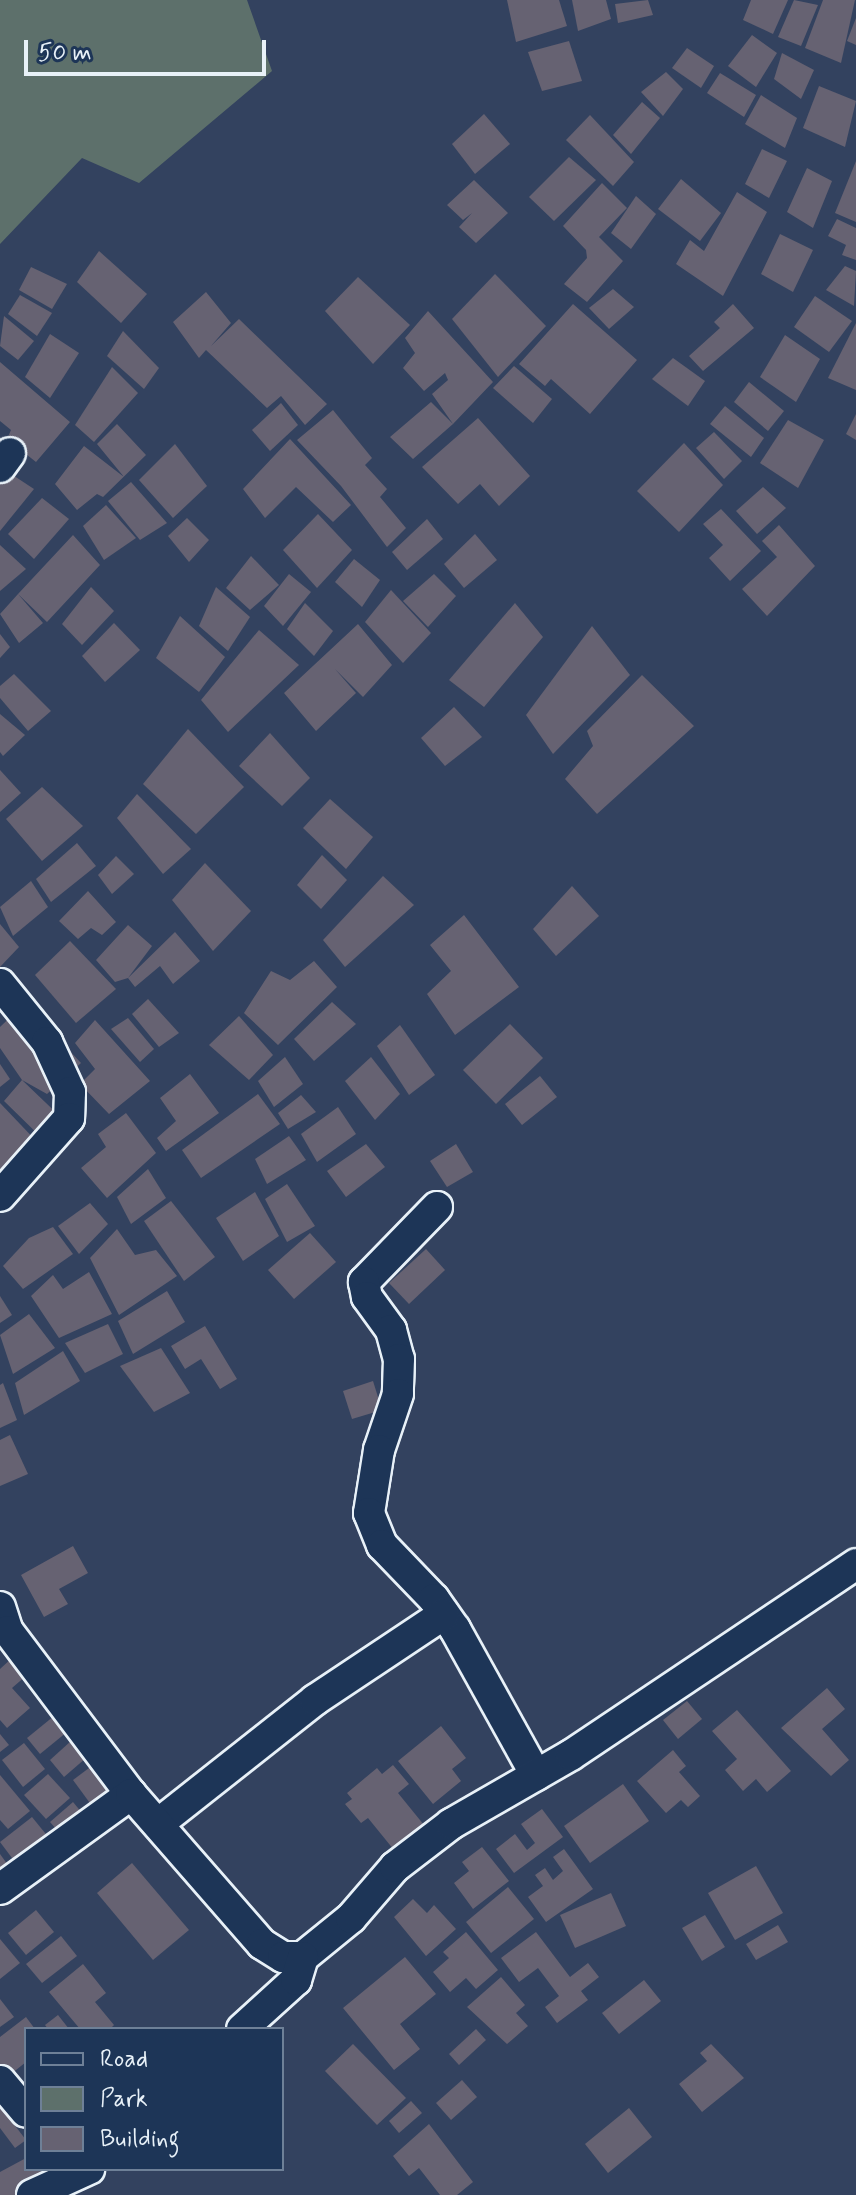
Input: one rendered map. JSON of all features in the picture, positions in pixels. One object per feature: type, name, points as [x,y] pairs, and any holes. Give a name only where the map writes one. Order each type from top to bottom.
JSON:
[{"type":"street","points":[[0,984],[47,1042],[70,1092],[69,1118],[0,1196]]},
{"type":"street","points":[[437,1207],[364,1282],[367,1297],[391,1330],[399,1359],[398,1394],[368,1495],[382,1545],[444,1614],[536,1775]]},
{"type":"street","points":[[244,2027],[296,1980],[303,1957],[351,1918],[419,1847],[536,1775],[856,1564]]},
{"type":"street","points":[[0,1607],[8,1631],[131,1794],[262,1944],[283,1957],[303,1957]]},
{"type":"street","points":[[158,1824],[315,1700],[444,1614]]},
{"type":"street","points":[[0,1889],[131,1794]]},
{"type":"street","points":[[0,2081],[24,2110]]},
{"type":"street","points":[[32,2195],[81,2171]]},
{"type":"green space","points":[[0,0],[247,0],[272,71],[139,183],[82,158],[0,244]]},
{"type":"building","points":[[507,0],[559,0],[567,26],[516,42]]},
{"type":"building","points":[[572,0],[606,0],[611,19],[578,31]]},
{"type":"building","points":[[648,0],[653,15],[618,23],[615,4]]},
{"type":"building","points":[[751,0],[788,0],[773,34],[743,20]]},
{"type":"building","points":[[794,0],[818,5],[801,46],[778,37]]},
{"type":"building","points":[[823,0],[855,0],[841,63],[805,48]]},
{"type":"building","points":[[856,18],[856,45],[847,41]]},
{"type":"building","points":[[752,35],[777,53],[756,87],[728,66]]},
{"type":"building","points":[[569,41],[582,81],[542,91],[528,52]]},
{"type":"building","points":[[687,48],[714,66],[701,88],[672,68]]},
{"type":"building","points":[[782,53],[814,70],[801,99],[774,79]]},
{"type":"building","points":[[666,72],[683,89],[663,116],[641,92]]},
{"type":"building","points":[[720,73],[756,95],[744,117],[707,93]]},
{"type":"building","points":[[819,86],[856,101],[845,147],[803,128]]},
{"type":"building","points":[[761,95],[797,118],[785,148],[745,124]]},
{"type":"building","points":[[642,102],[660,118],[631,154],[613,135]]},
{"type":"building","points":[[484,114],[510,144],[475,174],[452,144]]},
{"type":"building","points":[[590,115],[634,162],[613,186],[566,140]]},
{"type":"building","points":[[762,149],[787,161],[769,198],[745,184]]},
{"type":"building","points":[[569,157],[596,180],[554,221],[529,197]]},
{"type":"building","points":[[856,161],[856,222],[835,213]]},
{"type":"building","points":[[807,168],[832,181],[813,228],[787,212]]},
{"type":"building","points":[[681,179],[721,213],[700,241],[658,209]]},
{"type":"building","points":[[474,180],[508,213],[476,243],[459,227],[472,213],[463,220],[447,205]]},
{"type":"building","points":[[602,183],[627,208],[599,237],[623,261],[587,302],[564,284],[587,258],[586,250],[563,226]]},
{"type":"building","points":[[737,192],[767,212],[723,296],[676,264],[690,240],[704,251]]},
{"type":"building","points":[[636,196],[656,214],[631,249],[611,233]]},
{"type":"building","points":[[837,219],[856,228],[856,260],[842,255],[846,245],[828,236]]},
{"type":"building","points":[[780,234],[813,250],[793,292],[761,274]]},
{"type":"building","points":[[99,251],[147,294],[121,323],[77,282]]},
{"type":"building","points":[[845,266],[856,271],[854,306],[826,290]]},
{"type":"building","points":[[31,267],[67,284],[52,309],[19,290]]},
{"type":"building","points":[[495,274],[546,326],[498,377],[452,319]]},
{"type":"building","points":[[358,277],[410,325],[373,364],[325,311]]},
{"type":"building","points":[[613,289],[634,307],[609,329],[589,308]]},
{"type":"building","points":[[206,292],[231,323],[211,346],[239,319],[327,404],[305,425],[281,396],[267,408],[206,350],[199,358],[173,322]]},
{"type":"building","points":[[20,295],[52,313],[37,336],[8,314]]},
{"type":"building","points":[[815,296],[852,321],[829,352],[794,327]]},
{"type":"building","points":[[573,304],[637,360],[590,414],[551,379],[545,386],[519,364]]},
{"type":"building","points":[[733,304],[754,328],[703,371],[689,356],[720,328],[714,322]]},
{"type":"building","points":[[428,311],[493,382],[453,424],[432,394],[448,380],[445,373],[424,391],[403,368],[415,353],[405,338]]},
{"type":"building","points":[[4,316],[34,341],[18,360],[0,346]]},
{"type":"building","points":[[856,323],[856,390],[828,378]]},
{"type":"building","points":[[123,331],[159,368],[144,389],[107,356]]},
{"type":"building","points":[[50,334],[79,353],[50,398],[25,377]]},
{"type":"building","points":[[785,335],[820,359],[796,402],[760,377]]},
{"type":"building","points":[[673,358],[705,381],[688,406],[652,379]]},
{"type":"building","points":[[0,362],[70,422],[36,462],[7,439],[11,430],[0,421]]},
{"type":"building","points":[[514,366],[552,399],[533,423],[493,388]]},
{"type":"building","points":[[112,367],[138,393],[94,442],[75,425]]},
{"type":"building","points":[[749,382],[784,411],[768,431],[734,402]]},
{"type":"building","points":[[431,402],[453,424],[413,459],[390,437]]},
{"type":"building","points":[[281,403],[298,425],[270,451],[252,430]]},
{"type":"building","points":[[725,406],[764,438],[751,457],[710,424]]},
{"type":"building","points":[[333,410],[372,458],[365,465],[387,489],[380,497],[406,528],[387,547],[341,486],[297,440]]},
{"type":"building","points":[[856,414],[856,440],[846,434]]},
{"type":"building","points":[[478,418],[530,476],[499,506],[480,484],[458,504],[422,467]]},
{"type":"building","points":[[788,420],[824,440],[798,488],[760,463]]},
{"type":"building","points":[[117,424],[146,455],[124,477],[97,444]]},
{"type":"building","points":[[714,432],[742,461],[724,479],[696,448]]},
{"type":"building","points":[[290,439],[351,505],[333,522],[296,487],[265,518],[243,489]]},
{"type":"building","points":[[684,443],[723,485],[679,532],[637,491]]},
{"type":"building","points":[[175,444],[207,486],[173,518],[139,480]]},
{"type":"building","points":[[84,446],[124,477],[103,497],[97,494],[77,510],[55,484]]},
{"type":"building","points":[[2,468],[34,489],[0,531],[0,471]]},
{"type":"building","points":[[131,482],[167,523],[140,540],[108,501]]},
{"type":"building","points":[[763,487],[786,508],[757,534],[736,511]]},
{"type":"building","points":[[42,498],[69,519],[34,559],[8,534]]},
{"type":"building","points":[[106,505],[136,538],[104,560],[83,526]]},
{"type":"building","points":[[721,509],[761,551],[730,581],[709,558],[723,545],[703,524]]},
{"type":"building","points":[[318,514],[352,550],[317,588],[283,550]]},
{"type":"building","points":[[187,518],[209,540],[189,562],[168,536]]},
{"type":"building","points":[[427,519],[443,539],[407,570],[392,552]]},
{"type":"building","points":[[779,525],[815,566],[767,616],[742,589],[777,557],[762,541]]},
{"type":"building","points":[[475,534],[497,560],[464,588],[444,564]]},
{"type":"building","points":[[73,535],[100,565],[47,622],[18,594]]},
{"type":"building","points":[[0,545],[26,569],[0,591]]},
{"type":"building","points":[[251,556],[279,585],[250,610],[226,588]]},
{"type":"building","points":[[354,559],[380,580],[362,607],[335,582]]},
{"type":"building","points":[[289,574],[311,592],[283,626],[264,606]]},
{"type":"building","points":[[434,574],[456,596],[428,627],[403,601]]},
{"type":"building","points":[[91,587],[114,611],[82,645],[62,624]]},
{"type":"building","points":[[216,587],[250,617],[228,651],[199,626]]},
{"type":"building","points":[[391,590],[431,633],[403,663],[365,622]]},
{"type":"building","points":[[18,594],[43,623],[19,643],[0,614]]},
{"type":"building","points":[[305,603],[333,631],[314,656],[287,629]]},
{"type":"building","points":[[515,603],[543,637],[484,707],[449,680]]},
{"type":"building","points":[[180,616],[225,657],[199,692],[156,658]]},
{"type":"building","points":[[114,623],[140,650],[105,682],[82,656]]},
{"type":"building","points":[[358,624],[392,665],[363,697],[335,669],[356,693],[316,731],[284,693]]},
{"type":"building","points":[[592,626],[630,675],[553,754],[526,715]]},
{"type":"building","points":[[259,630],[299,665],[228,732],[201,700]]},
{"type":"building","points":[[0,634],[10,647],[0,658]]},
{"type":"building","points":[[14,674],[51,711],[28,731],[0,698],[0,686]]},
{"type":"building","points":[[642,675],[694,726],[597,814],[565,779],[593,746],[587,731]]},
{"type":"building","points":[[454,707],[482,737],[445,766],[421,738]]},
{"type":"building","points":[[0,714],[25,735],[3,756],[0,752]]},
{"type":"building","points":[[188,729],[244,787],[196,834],[143,784]]},
{"type":"building","points":[[270,733],[310,778],[282,806],[239,766]]},
{"type":"building","points":[[0,770],[21,793],[0,812]]},
{"type":"building","points":[[42,787],[83,826],[42,861],[6,819]]},
{"type":"building","points":[[137,794],[191,849],[163,874],[117,818]]},
{"type":"building","points":[[330,799],[373,837],[346,869],[303,828]]},
{"type":"building","points":[[77,843],[96,866],[51,902],[36,879]]},
{"type":"building","points":[[322,855],[347,880],[321,909],[297,885]]},
{"type":"building","points":[[116,856],[134,874],[112,894],[98,875]]},
{"type":"building","points":[[205,863],[251,911],[213,951],[172,900]]},
{"type":"building","points":[[383,876],[414,905],[345,967],[323,940]]},
{"type":"building","points":[[31,881],[48,907],[13,936],[0,907]]},
{"type":"building","points":[[572,886],[599,916],[556,956],[533,929]]},
{"type":"building","points":[[88,891],[116,922],[102,935],[91,928],[78,939],[59,921]]},
{"type":"building","points":[[464,915],[519,987],[455,1035],[427,994],[451,971],[430,945]]},
{"type":"building","points":[[0,924],[19,947],[0,967]]},
{"type":"building","points":[[128,925],[152,946],[128,978],[115,982],[96,960]]},
{"type":"building","points":[[175,932],[200,961],[173,984],[160,966],[135,987],[128,978]]},
{"type":"building","points":[[70,941],[116,989],[76,1023],[35,975]]},
{"type":"building","points":[[314,961],[337,987],[278,1045],[244,1013],[271,971],[290,980]]},
{"type":"building","points":[[148,999],[179,1033],[159,1047],[132,1014]]},
{"type":"building","points":[[332,1002],[356,1024],[314,1061],[294,1039]]},
{"type":"building","points":[[25,1003],[81,1063],[47,1094],[22,1080],[0,1048],[0,1027]]},
{"type":"building","points":[[239,1016],[273,1055],[249,1080],[209,1045]]},
{"type":"building","points":[[128,1018],[154,1049],[140,1062],[111,1029]]},
{"type":"building","points":[[95,1020],[150,1081],[109,1114],[80,1084],[95,1069],[75,1043]]},
{"type":"building","points":[[510,1024],[543,1058],[496,1104],[463,1070]]},
{"type":"building","points":[[400,1025],[435,1075],[409,1095],[377,1046]]},
{"type":"building","points":[[285,1057],[303,1084],[274,1107],[258,1081]]},
{"type":"building","points":[[371,1057],[400,1094],[375,1120],[345,1081]]},
{"type":"building","points":[[0,1064],[10,1079],[0,1087]]},
{"type":"building","points":[[190,1074],[219,1113],[166,1151],[157,1138],[176,1121],[160,1098]]},
{"type":"building","points":[[540,1076],[557,1097],[522,1125],[505,1104]]},
{"type":"building","points":[[22,1080],[69,1125],[50,1146],[4,1101]]},
{"type":"building","points":[[258,1094],[280,1124],[201,1178],[182,1150]]},
{"type":"building","points":[[301,1095],[316,1112],[288,1129],[278,1113]]},
{"type":"building","points":[[0,1103],[41,1146],[0,1188]]},
{"type":"building","points":[[338,1107],[356,1134],[317,1162],[301,1134]]},
{"type":"building","points":[[126,1113],[156,1153],[107,1198],[81,1168],[106,1147],[98,1134]]},
{"type":"building","points":[[289,1136],[306,1160],[267,1184],[255,1159]]},
{"type":"building","points":[[366,1144],[385,1167],[346,1197],[327,1171]]},
{"type":"building","points":[[456,1144],[473,1172],[447,1187],[430,1161]]},
{"type":"building","points":[[148,1169],[166,1198],[131,1224],[117,1197]]},
{"type":"building","points":[[287,1184],[315,1226],[287,1242],[265,1199]]},
{"type":"building","points":[[255,1192],[279,1236],[243,1261],[216,1218]]},
{"type":"building","points":[[171,1201],[215,1257],[184,1281],[144,1221]]},
{"type":"building","points":[[90,1203],[108,1224],[79,1254],[58,1226]]},
{"type":"building","points":[[53,1227],[73,1254],[23,1289],[3,1266],[29,1238]]},
{"type":"building","points":[[117,1229],[135,1255],[156,1250],[177,1276],[119,1315],[90,1258]]},
{"type":"building","points":[[310,1233],[336,1262],[294,1299],[268,1270]]},
{"type":"building","points":[[426,1249],[445,1270],[409,1304],[389,1283]]},
{"type":"building","points":[[89,1272],[112,1314],[59,1338],[31,1296],[53,1275],[63,1289]]},
{"type":"building","points":[[167,1291],[185,1322],[133,1354],[118,1321]]},
{"type":"building","points":[[0,1296],[12,1315],[0,1323]]},
{"type":"building","points":[[29,1314],[55,1348],[13,1374],[0,1335]]},
{"type":"building","points":[[108,1324],[123,1354],[85,1373],[65,1343]]},
{"type":"building","points":[[205,1326],[237,1379],[220,1389],[201,1359],[185,1369],[171,1346]]},
{"type":"building","points":[[161,1348],[190,1393],[154,1412],[120,1366]]},
{"type":"building","points":[[63,1351],[80,1381],[24,1415],[15,1383]]},
{"type":"building","points":[[373,1381],[382,1410],[352,1419],[343,1391]]},
{"type":"building","points":[[3,1383],[17,1420],[0,1428],[0,1385]]},
{"type":"building","points":[[10,1435],[28,1474],[0,1486],[0,1440]]},
{"type":"building","points":[[73,1546],[88,1573],[59,1589],[68,1604],[44,1617],[21,1575]]},
{"type":"building","points":[[12,1658],[27,1675],[12,1688],[30,1708],[7,1728],[0,1720],[0,1669]]},
{"type":"building","points":[[827,1688],[845,1709],[822,1729],[849,1760],[831,1776],[781,1728]]},
{"type":"building","points":[[687,1701],[702,1719],[678,1739],[663,1720]]},
{"type":"building","points":[[737,1710],[791,1771],[767,1792],[756,1779],[743,1791],[725,1770],[737,1759],[712,1731]]},
{"type":"building","points":[[54,1716],[67,1732],[40,1754],[27,1738]]},
{"type":"building","points":[[441,1726],[466,1758],[452,1769],[461,1781],[433,1804],[398,1761]]},
{"type":"building","points":[[0,1734],[9,1745],[0,1752]]},
{"type":"building","points":[[71,1741],[86,1758],[64,1777],[50,1760]]},
{"type":"building","points":[[24,1743],[45,1769],[23,1787],[2,1760]]},
{"type":"building","points":[[673,1750],[686,1766],[679,1772],[700,1796],[688,1807],[681,1800],[666,1813],[637,1781]]},
{"type":"building","points":[[93,1765],[116,1794],[95,1810],[73,1780]]},
{"type":"building","points":[[393,1765],[409,1784],[398,1793],[424,1825],[394,1850],[368,1818],[361,1823],[345,1804],[352,1799],[347,1793],[377,1768],[382,1774]]},
{"type":"building","points":[[48,1774],[70,1798],[46,1819],[24,1795]]},
{"type":"building","points":[[0,1775],[30,1811],[8,1829],[0,1820]]},
{"type":"building","points":[[623,1784],[649,1821],[590,1863],[564,1826]]},
{"type":"building","points":[[73,1802],[88,1820],[65,1839],[50,1822]]},
{"type":"building","points":[[542,1809],[563,1837],[514,1873],[496,1849],[515,1834],[527,1850],[535,1843],[521,1824]]},
{"type":"building","points":[[32,1817],[54,1844],[21,1870],[0,1842]]},
{"type":"building","points":[[482,1847],[509,1881],[473,1909],[454,1883],[469,1871],[462,1862]]},
{"type":"building","points":[[564,1849],[593,1889],[546,1922],[528,1897],[543,1886],[535,1875],[545,1868],[553,1880],[563,1871],[553,1857]]},
{"type":"building","points":[[0,1854],[13,1872],[0,1882]]},
{"type":"building","points":[[132,1863],[189,1930],[153,1960],[97,1893]]},
{"type":"building","points":[[756,1866],[783,1913],[735,1940],[708,1893]]},
{"type":"building","points":[[508,1887],[534,1919],[491,1953],[466,1922]]},
{"type":"building","points":[[611,1893],[626,1926],[575,1948],[560,1915]]},
{"type":"building","points":[[413,1899],[427,1913],[434,1905],[456,1929],[426,1956],[394,1917]]},
{"type":"building","points":[[36,1910],[54,1932],[26,1955],[8,1933]]},
{"type":"building","points":[[705,1915],[725,1947],[702,1961],[682,1928]]},
{"type":"building","points":[[778,1925],[788,1942],[756,1960],[746,1944]]},
{"type":"building","points":[[466,1932],[498,1970],[476,1989],[466,1978],[450,1992],[433,1972],[449,1958],[443,1952]]},
{"type":"building","points":[[536,1932],[570,1977],[588,1963],[599,1977],[581,1991],[588,2000],[557,2023],[545,2007],[559,1996],[538,1968],[519,1982],[501,1958]]},
{"type":"building","points":[[61,1936],[77,1956],[42,1983],[26,1964]]},
{"type":"building","points":[[0,1939],[20,1963],[0,1979]]},
{"type":"building","points":[[405,1957],[436,1994],[400,2024],[420,2049],[394,2070],[343,2008]]},
{"type":"building","points":[[83,1964],[106,1993],[95,2002],[114,2025],[78,2027],[49,1992]]},
{"type":"building","points":[[501,1977],[525,2005],[516,2013],[528,2026],[507,2044],[467,2007]]},
{"type":"building","points":[[644,1980],[661,2001],[619,2034],[602,2013]]},
{"type":"building","points":[[0,1999],[14,2017],[0,2027]]},
{"type":"building","points":[[58,2015],[67,2027],[46,2027],[45,2025]]},
{"type":"building","points":[[26,2017],[34,2027],[24,2027],[24,2064],[6,2078],[0,2071],[0,2037]]},
{"type":"building","points":[[476,2029],[486,2040],[459,2065],[449,2054]]},
{"type":"building","points":[[353,2044],[406,2098],[377,2125],[325,2071]]},
{"type":"building","points":[[711,2044],[744,2078],[702,2112],[679,2084],[707,2061],[700,2053]]},
{"type":"building","points":[[462,2080],[477,2097],[451,2120],[436,2103]]},
{"type":"building","points":[[411,2101],[422,2113],[399,2133],[389,2121]]},
{"type":"building","points":[[0,2106],[24,2141],[15,2148],[0,2128]]},
{"type":"building","points":[[629,2108],[652,2137],[608,2173],[585,2144]]},
{"type":"building","points":[[429,2124],[473,2182],[457,2195],[440,2195],[419,2168],[409,2176],[393,2156]]},
{"type":"building","points":[[24,2159],[24,2171],[46,2171],[50,2177],[17,2195],[0,2195],[0,2172]]}]
